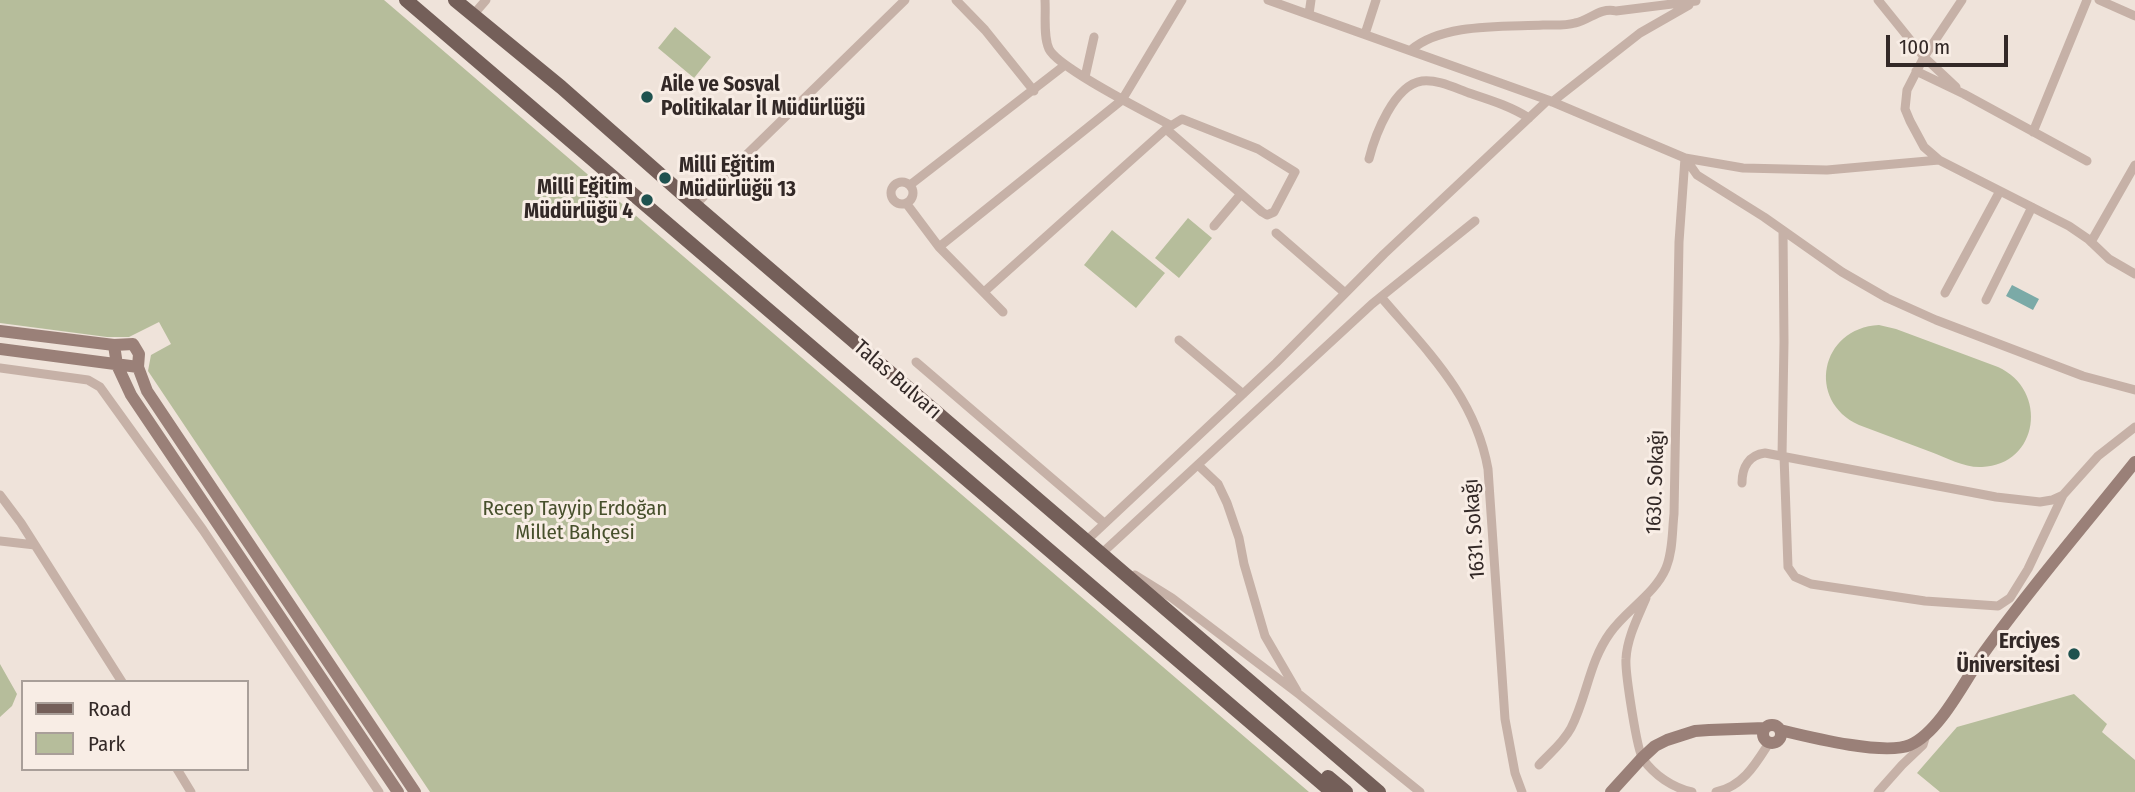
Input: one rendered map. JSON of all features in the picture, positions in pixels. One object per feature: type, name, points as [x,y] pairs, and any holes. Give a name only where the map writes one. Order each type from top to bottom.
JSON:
[{"type":"main road","points":[[406,0],[1332,792]]},
{"type":"main road","name":"Talas Bulvarı","points":[[420,0],[1346,792]]},
{"type":"main road","name":"Talas Bulvarı","points":[[455,0],[561,87],[1379,792]]},
{"type":"street","points":[[473,15],[486,0]]},
{"type":"street","points":[[695,205],[905,0]]},
{"type":"street","points":[[956,0],[985,30],[1034,90]]},
{"type":"street","points":[[984,292],[1168,127],[1182,119],[1258,149],[1295,172],[1276,210],[1270,214],[1262,212],[1168,127],[1054,57],[1048,47],[1045,0]]},
{"type":"street","points":[[939,247],[1122,100],[1182,0]]},
{"type":"street","points":[[1268,0],[1550,101],[1685,158],[1743,168],[1827,170],[1939,160]]},
{"type":"street","points":[[1308,14],[1311,0]]},
{"type":"street","points":[[1365,34],[1376,0]]},
{"type":"street","points":[[1878,0],[1924,57],[1964,94]]},
{"type":"street","points":[[1962,0],[1924,57],[1905,96],[1907,115],[1920,141],[1939,160],[2069,226],[2109,259],[2135,274]]},
{"type":"street","points":[[2034,132],[2087,0]]},
{"type":"street","points":[[2099,0],[2135,16]]},
{"type":"street","points":[[1411,50],[1424,40],[1441,34],[1484,27],[1575,24],[1606,10],[1698,1]]},
{"type":"street","points":[[1086,541],[1243,394],[1384,254],[1529,118],[1633,38],[1662,19],[1698,1]]},
{"type":"street","points":[[1085,77],[1094,37]]},
{"type":"street","points":[[910,186],[1065,65]]},
{"type":"street","points":[[1916,71],[2087,160]]},
{"type":"street","points":[[1369,159],[1376,135],[1387,113],[1400,95],[1417,82],[1433,81],[1510,106],[1529,118]]},
{"type":"street","points":[[1685,158],[1697,175],[1842,272],[1911,309],[2083,376],[2135,390]]},
{"type":"street","name":"1630. Sokağı","points":[[1539,765],[1564,740],[1572,727],[1594,661],[1605,641],[1618,622],[1664,573],[1671,550],[1679,242],[1685,158]]},
{"type":"street","points":[[2091,242],[2135,165]]},
{"type":"street","points":[[906,203],[913,195],[910,186],[900,181],[891,188],[891,196],[895,202],[906,203],[939,247],[1003,312]]},
{"type":"street","points":[[1945,293],[2000,191]]},
{"type":"street","points":[[1214,226],[1241,194]]},
{"type":"street","points":[[1986,300],[2032,207]]},
{"type":"street","points":[[1420,792],[1300,695],[1172,598],[1101,554],[1381,297],[1475,221]]},
{"type":"street","points":[[1783,231],[1783,456],[1787,567],[1799,580],[1925,601],[1994,607],[2006,601],[2019,584],[2063,495],[2098,456],[2135,427]]},
{"type":"street","points":[[1276,233],[1345,293]]},
{"type":"street","name":"1631. Sokağı","points":[[1381,297],[1451,379],[1470,411],[1481,439],[1488,469],[1505,719],[1516,773],[1523,792]]},
{"type":"street","points":[[0,331],[114,345],[133,344],[139,354],[138,367],[147,391],[415,792]]},
{"type":"street","points":[[1179,340],[1243,394]]},
{"type":"street","points":[[114,345],[117,365],[131,395],[398,792]]},
{"type":"street","points":[[0,349],[138,367]]},
{"type":"street","points":[[916,362],[1104,523]]},
{"type":"street","points":[[0,368],[88,380],[100,387],[203,530],[379,792]]},
{"type":"street","points":[[1742,483],[1744,469],[1754,455],[1765,453],[1996,497],[2040,502],[2063,495]]},
{"type":"street","points":[[1611,792],[1655,746],[1681,735],[1709,730],[1731,730],[1739,733],[1896,748],[1912,744],[1927,733],[1954,700],[1982,655],[2135,462]]},
{"type":"street","points":[[1198,465],[1218,484],[1227,503],[1265,636],[1300,695]]},
{"type":"street","points":[[1,497],[121,680]]},
{"type":"street","points":[[0,541],[34,545]]},
{"type":"street","points":[[1648,593],[1632,630],[1626,659],[1642,758],[1665,780],[1692,792]]},
{"type":"street","points":[[1878,792],[1923,745],[1927,733]]},
{"type":"street","points":[[1716,792],[1731,787],[1746,776],[1771,736]]},
{"type":"street","points":[[178,771],[191,792]]},
{"type":"green space","name":"Recep Tayyip Erdoğan Millet Bahçesi","points":[[0,0],[384,0],[1309,792],[430,792],[148,371],[151,355],[171,344],[159,322],[129,337],[107,337],[0,323]]},
{"type":"green space","points":[[675,27],[711,57],[694,78],[658,48]]},
{"type":"green space","points":[[1188,218],[1212,238],[1179,278],[1155,258]]},
{"type":"green space","points":[[1112,230],[1165,273],[1136,308],[1084,265]]},
{"type":"green space","points":[[1879,325],[1998,367],[2014,378],[2025,392],[2030,408],[2026,441],[2016,454],[2001,463],[1982,467],[1969,466],[1859,425],[1842,414],[1831,400],[1826,384],[1827,367],[1833,352],[1844,339],[1859,329]]},
{"type":"green space","points":[[0,664],[17,694],[12,706],[0,717]]},
{"type":"green space","points":[[2074,694],[2107,724],[2102,732],[2135,760],[2135,792],[1940,792],[1917,773],[1957,727]]},
{"type":"water","points":[[2012,285],[2039,299],[2033,310],[2006,296]]},
{"type":"place","name":"Aile ve Sosyal Politikalar İl Müdürlüğü","points":[[647,97]]},
{"type":"place","name":"Milli Eğitim Müdürlüğü 13","points":[[665,178]]},
{"type":"place","name":"Milli Eğitim Müdürlüğü 4","points":[[647,200]]},
{"type":"place","name":"Erciyes Üniversitesi","points":[[2074,654]]}]
